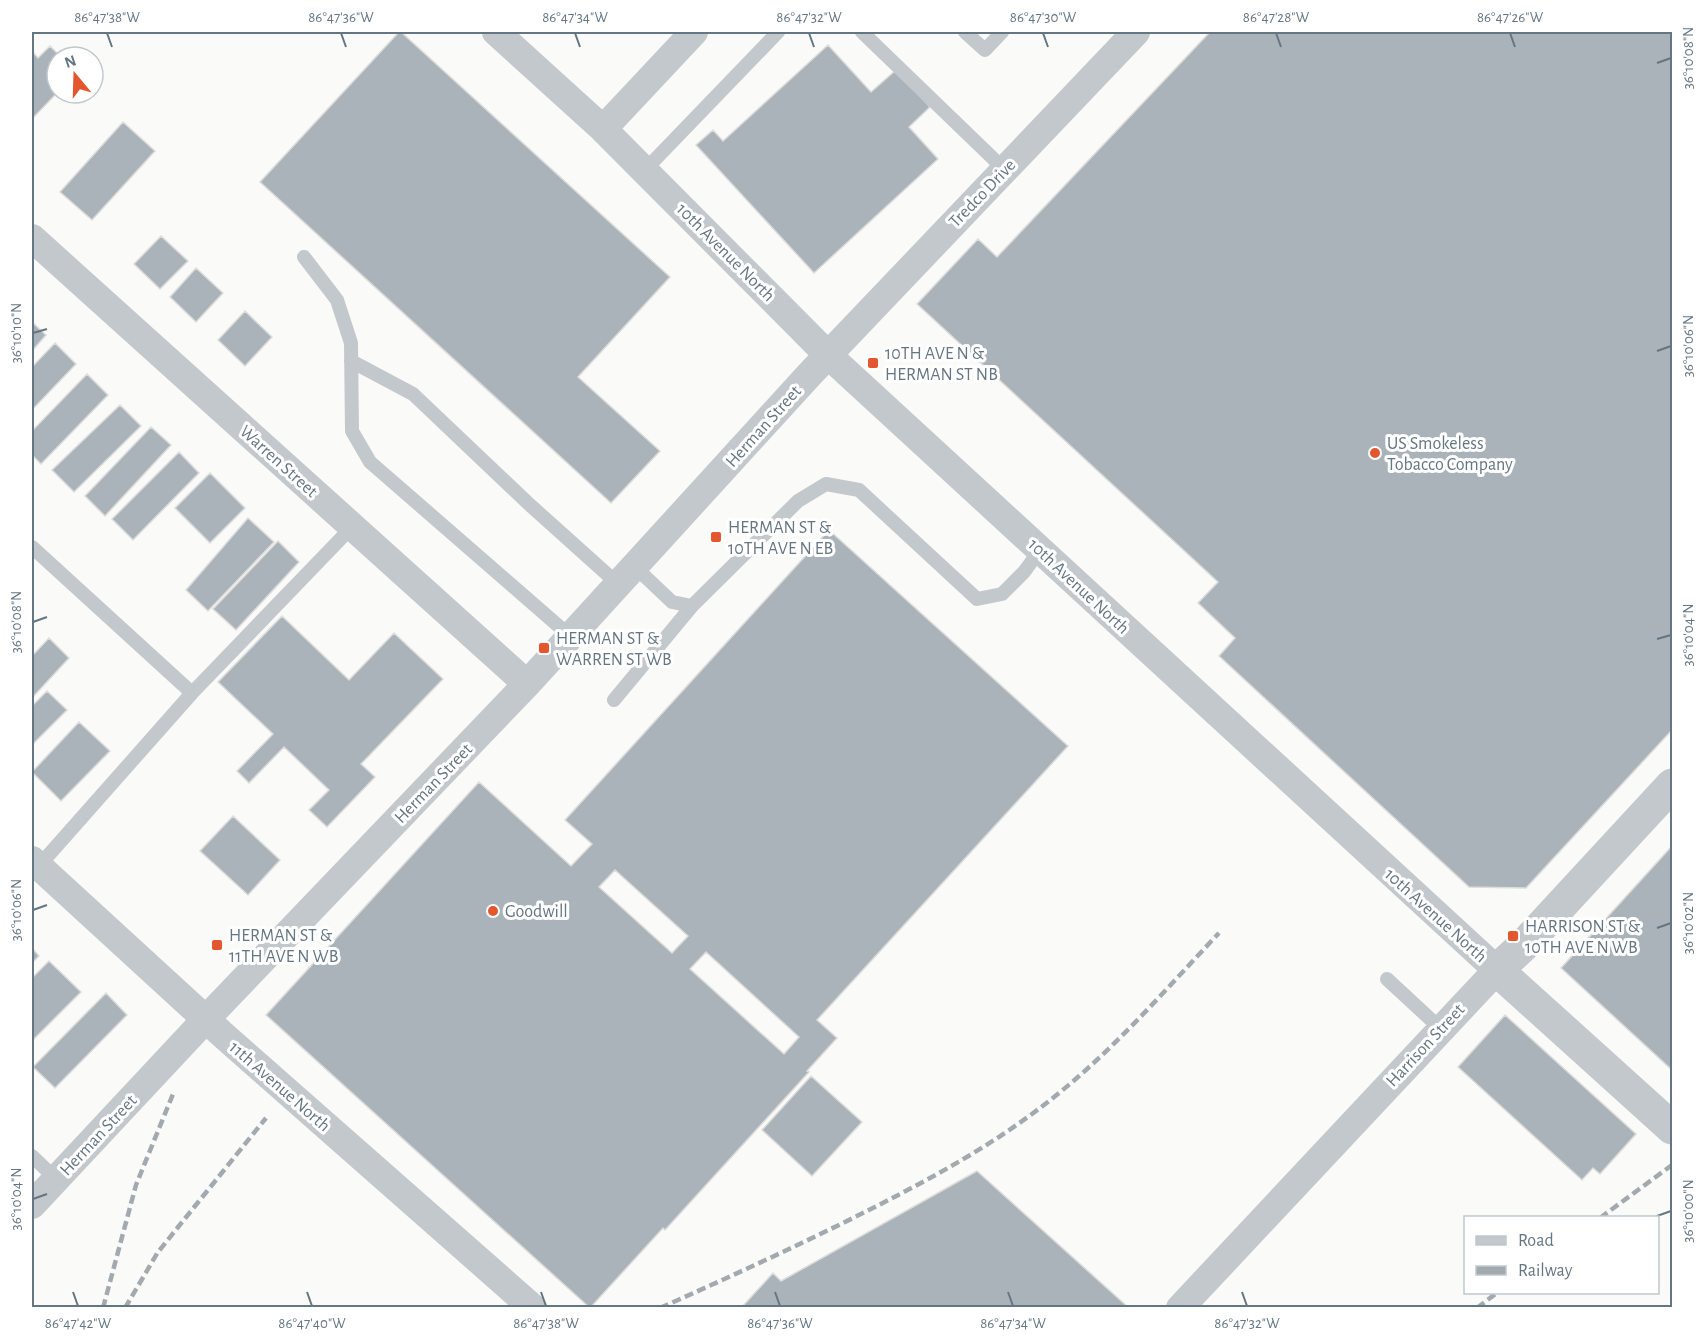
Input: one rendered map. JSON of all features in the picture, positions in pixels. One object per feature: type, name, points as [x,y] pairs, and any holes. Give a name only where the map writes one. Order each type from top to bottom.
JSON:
[{"type":"street","name":"10th Avenue North","points":[[496,32],[603,129],[828,355],[1672,1128]]},
{"type":"street","points":[[603,129],[694,32]]},
{"type":"street","name":"Tredco Drive","points":[[828,355],[1136,32]]},
{"type":"street","name":"Warren Street","points":[[32,238],[527,684]]},
{"type":"street","name":"Herman Street","points":[[32,1205],[205,1020],[527,684],[828,355]]},
{"type":"street","name":"Harrison Street","points":[[1180,1308],[1441,1029],[1533,936],[1672,785]]},
{"type":"street","name":"11th Avenue North","points":[[35,864],[205,1020],[533,1308]]},
{"type":"lane","points":[[644,171],[778,32]]},
{"type":"lane","points":[[862,32],[1005,169]]},
{"type":"lane","points":[[965,32],[985,50],[1002,32]]},
{"type":"lane","points":[[304,257],[337,300],[351,343],[352,432],[370,462],[570,636]]},
{"type":"lane","points":[[351,361],[413,394],[530,505],[626,575],[672,602],[692,606]]},
{"type":"lane","points":[[614,700],[692,606],[798,501],[826,484],[859,490],[977,599],[1002,594],[1024,572],[1040,550]]},
{"type":"lane","points":[[35,864],[192,693],[352,526]]},
{"type":"lane","points":[[32,547],[192,693]]},
{"type":"lane","points":[[1387,979],[1441,1029]]},
{"type":"lane","points":[[32,1156],[56,1179]]},
{"type":"building","points":[[399,32],[670,277],[578,377],[660,451],[611,503],[260,182]]},
{"type":"building","name":"US Smokeless Tobacco Company","points":[[1210,32],[1672,32],[1672,730],[1526,888],[1469,887],[1219,656],[1235,638],[1198,603],[1218,582],[917,304],[978,239],[997,257]]},
{"type":"building","points":[[828,45],[871,92],[896,70],[930,107],[909,127],[938,159],[814,273],[696,145],[713,130],[723,141]]},
{"type":"building","points":[[32,51],[38,58],[45,51],[45,105],[32,119]]},
{"type":"building","points":[[123,122],[155,151],[92,220],[60,192]]},
{"type":"building","points":[[161,236],[188,261],[160,289],[134,264]]},
{"type":"building","points":[[196,268],[223,293],[196,322],[170,297]]},
{"type":"building","points":[[245,311],[272,337],[245,366],[218,340]]},
{"type":"building","points":[[32,322],[46,335],[32,351]]},
{"type":"building","points":[[55,343],[76,364],[32,410],[32,367]]},
{"type":"building","points":[[87,374],[108,395],[41,464],[32,455],[32,431]]},
{"type":"building","points":[[120,405],[141,426],[74,492],[52,470]]},
{"type":"building","points":[[151,427],[171,445],[105,516],[85,496]]},
{"type":"building","points":[[179,452],[199,473],[133,540],[112,519]]},
{"type":"building","points":[[210,473],[245,508],[210,543],[175,508]]},
{"type":"building","points":[[248,518],[274,542],[208,611],[186,590]]},
{"type":"building","name":"Goodwill","points":[[829,530],[1068,746],[817,1020],[837,1038],[807,1071],[809,1072],[665,1230],[663,1228],[590,1308],[266,1015],[479,782],[571,866],[592,844],[565,820]],"holes":[[[615,870],[688,936],[672,953],[599,887]],[[706,952],[799,1037],[784,1054],[690,969]]]},
{"type":"building","points":[[278,541],[299,562],[236,630],[213,609]]},
{"type":"building","points":[[282,616],[349,680],[394,633],[443,679],[361,764],[375,777],[327,827],[309,810],[329,790],[284,747],[249,783],[237,771],[273,734],[218,682]]},
{"type":"building","points":[[49,638],[69,658],[32,698],[32,656]]},
{"type":"building","points":[[47,691],[67,710],[32,745],[32,706]]},
{"type":"building","points":[[79,722],[110,751],[61,801],[32,772]]},
{"type":"building","points":[[233,816],[280,860],[248,895],[200,851]]},
{"type":"building","points":[[1672,846],[1672,1070],[1561,968]]},
{"type":"building","points":[[32,948],[39,956],[32,963]]},
{"type":"building","points":[[49,961],[81,992],[32,1041],[32,978]]},
{"type":"building","points":[[106,993],[127,1015],[55,1088],[33,1067]]},
{"type":"building","points":[[1505,1015],[1636,1134],[1600,1174],[1593,1168],[1582,1180],[1458,1067]]},
{"type":"building","points":[[811,1076],[862,1122],[812,1176],[762,1130]]},
{"type":"building","points":[[977,1171],[1129,1308],[741,1308],[773,1273],[781,1281]]},
{"type":"railway","points":[[660,1308],[873,1208],[956,1164],[1008,1131],[1059,1093],[1101,1056],[1219,933]]},
{"type":"railway","points":[[103,1308],[136,1185],[173,1094]]},
{"type":"railway","points":[[125,1308],[158,1252],[266,1118]]},
{"type":"railway","points":[[1603,1216],[1672,1165]]},
{"type":"railway","points":[[1477,1308],[1495,1294]]},
{"type":"place","name":"10TH AVE N & HERMAN ST NB","points":[[873,363]]},
{"type":"place","name":"US Smokeless Tobacco Company","points":[[1375,453]]},
{"type":"place","name":"HERMAN ST & 10TH AVE N EB","points":[[716,537]]},
{"type":"place","name":"HERMAN ST & WARREN ST WB","points":[[544,648]]},
{"type":"place","name":"Goodwill","points":[[493,911]]},
{"type":"place","name":"HARRISON ST & 10TH AVE N WB","points":[[1513,936]]},
{"type":"place","name":"HERMAN ST & 11TH AVE N WB","points":[[217,945]]}]
